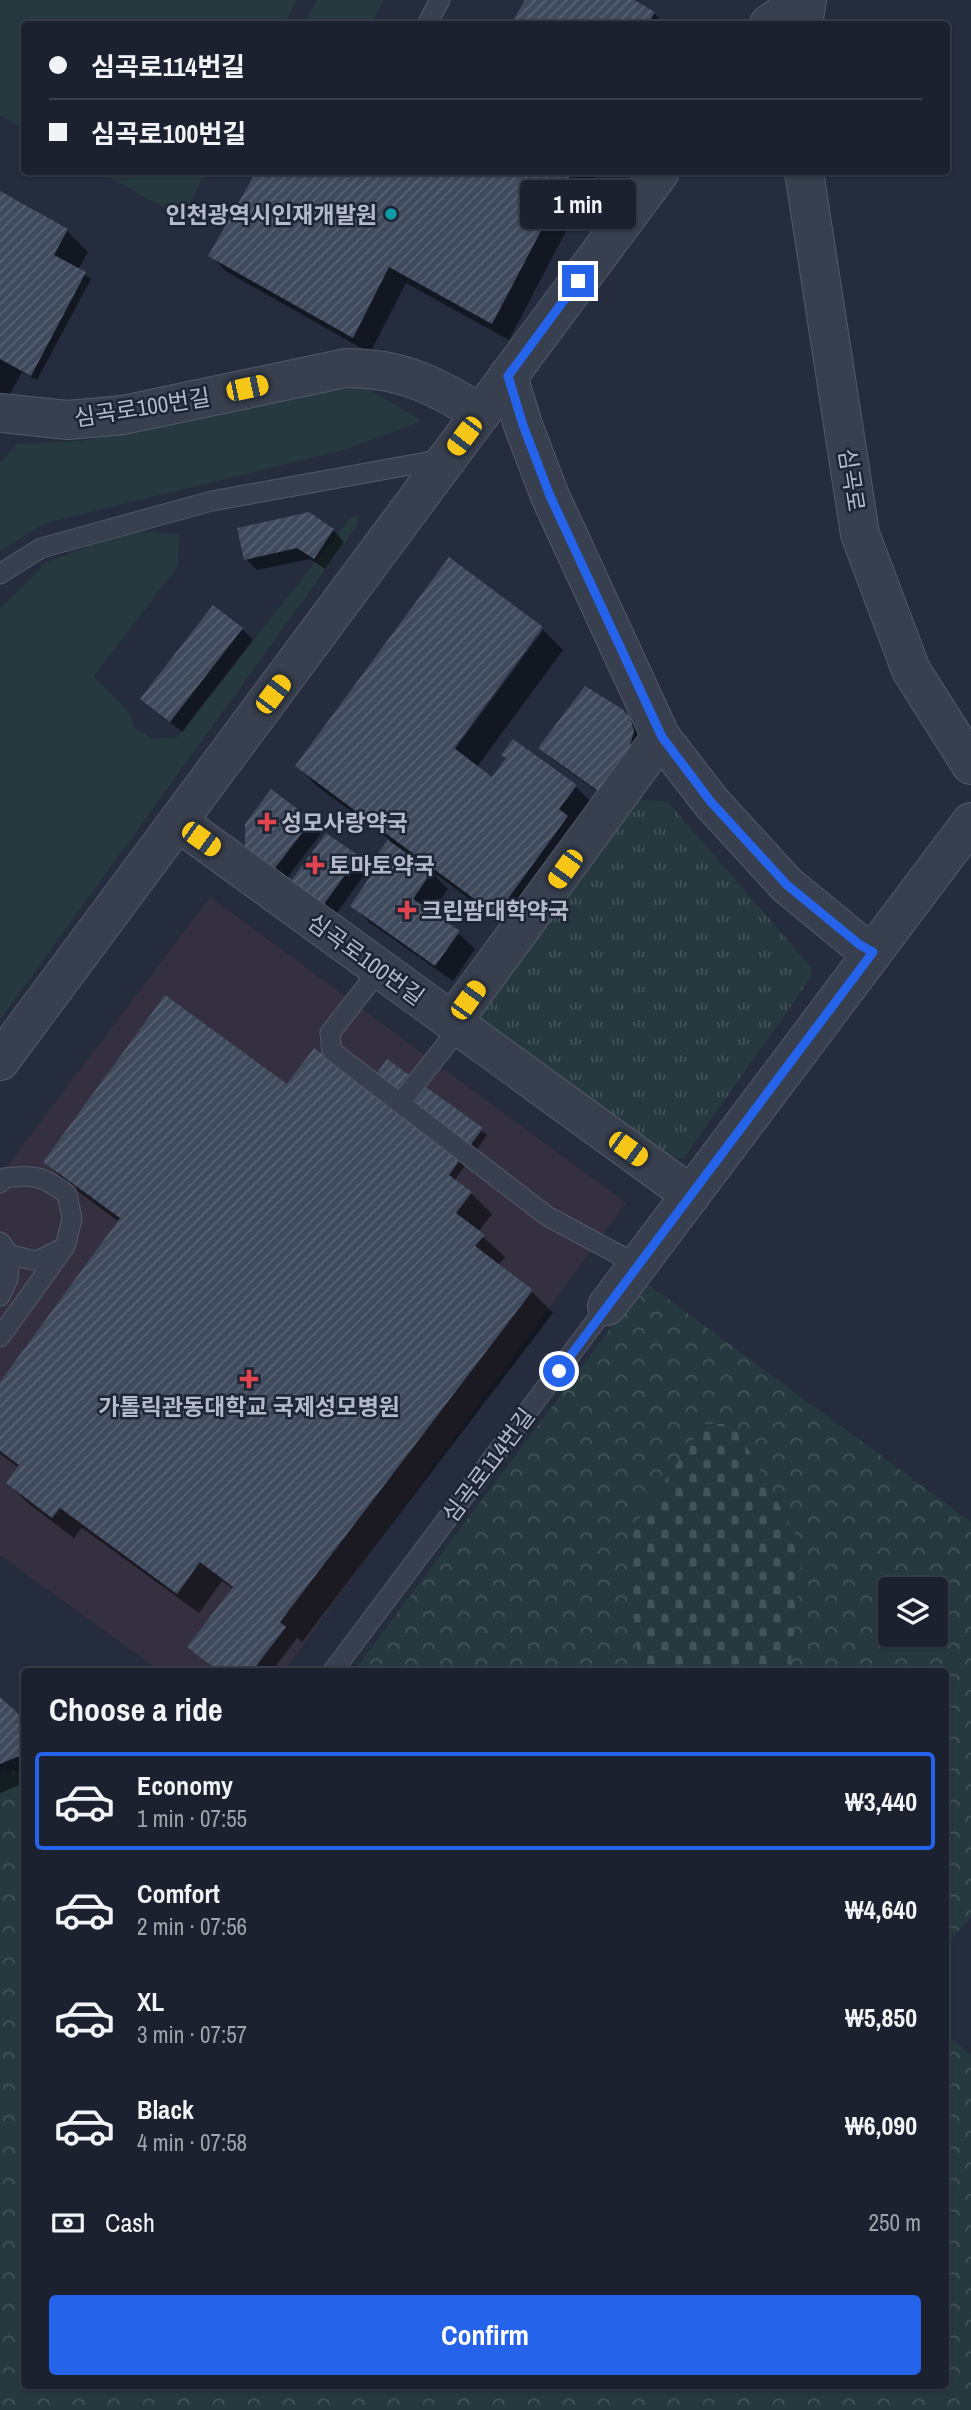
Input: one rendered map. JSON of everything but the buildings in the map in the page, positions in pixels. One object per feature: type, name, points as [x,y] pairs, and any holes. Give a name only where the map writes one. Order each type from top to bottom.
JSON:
[{"type":"street","points":[[774,21],[806,0]]},
{"type":"street","points":[[803,21],[806,0]]},
{"type":"street","points":[[0,1061],[658,175]]},
{"type":"street","name":"심곡로","points":[[804,175],[860,534],[911,670],[971,765]]},
{"type":"street","name":"심곡로100번길","points":[[0,413],[68,419],[123,415],[346,368],[376,368],[410,376],[453,396],[481,414]]},
{"type":"street","points":[[508,376],[550,496],[662,737],[711,802],[787,885],[860,945],[873,952]]},
{"type":"street","points":[[456,1024],[662,737]]},
{"type":"street","name":"심곡로100번길","points":[[178,822],[691,1195]]},
{"type":"street","name":"심곡로114번길","points":[[607,1306],[971,822]]},
{"type":"lane","points":[[429,21],[440,0]]},
{"type":"lane","points":[[0,574],[41,548],[212,501],[448,458]]},
{"type":"lane","points":[[380,969],[330,1033],[332,1051],[547,1216],[638,1265]]},
{"type":"lane","points":[[400,1103],[456,1024]]},
{"type":"lane","points":[[0,1183],[4,1178],[24,1175],[48,1180],[67,1194],[72,1219],[65,1247],[0,1336]]},
{"type":"lane","points":[[0,1296],[8,1279],[5,1249],[37,1261],[65,1247]]},
{"type":"lane","name":"심곡로114번길","points":[[335,1668],[607,1306]]},
{"type":"shaded area","name":"가톨릭관동대학교 국제성모병원","points":[[210,897],[626,1203],[286,1668],[156,1668],[0,1555],[0,1176]]},
{"type":"green space","points":[[0,0],[297,0],[286,21],[21,21],[21,127],[0,115]]},
{"type":"green space","points":[[317,0],[384,0],[374,21],[306,21]]},
{"type":"green space","points":[[105,175],[204,175],[182,218]]},
{"type":"green space","points":[[365,387],[422,421],[344,450],[46,523],[0,551],[0,463],[17,444],[81,441],[311,394]]},
{"type":"green space","points":[[358,516],[357,526],[0,1020],[0,609],[46,562],[132,530],[179,535],[178,566],[94,676],[130,714],[134,728],[153,739],[177,737],[350,518]]},
{"type":"green space","points":[[634,799],[668,802],[811,967],[812,976],[683,1159],[665,1155],[482,1022],[478,1005]]},
{"type":"green space","points":[[645,1282],[971,1522],[971,1917],[949,1942],[949,1668],[356,1668]]},
{"type":"green space","points":[[704,1424],[734,1424],[803,1548],[790,1668],[640,1668],[627,1564],[635,1525]]},
{"type":"green space","points":[[21,1769],[21,2389],[949,2389],[949,2037],[971,2055],[971,2410],[0,2410],[0,1775]]},
{"type":"place","name":"인천광역시인재개발원","points":[[391,214]]},
{"type":"place","name":"성모사랑약국","points":[[267,822]]},
{"type":"place","name":"토마토약국","points":[[315,865]]},
{"type":"place","name":"크린팜대학약국","points":[[407,910]]},
{"type":"place","name":"가톨릭관동대학교 국제성모병원","points":[[249,1379]]},
{"type":"route","points":[[559,1371],[873,952],[860,945],[787,885],[711,802],[662,737],[550,496],[508,376],[578,281]]}]
